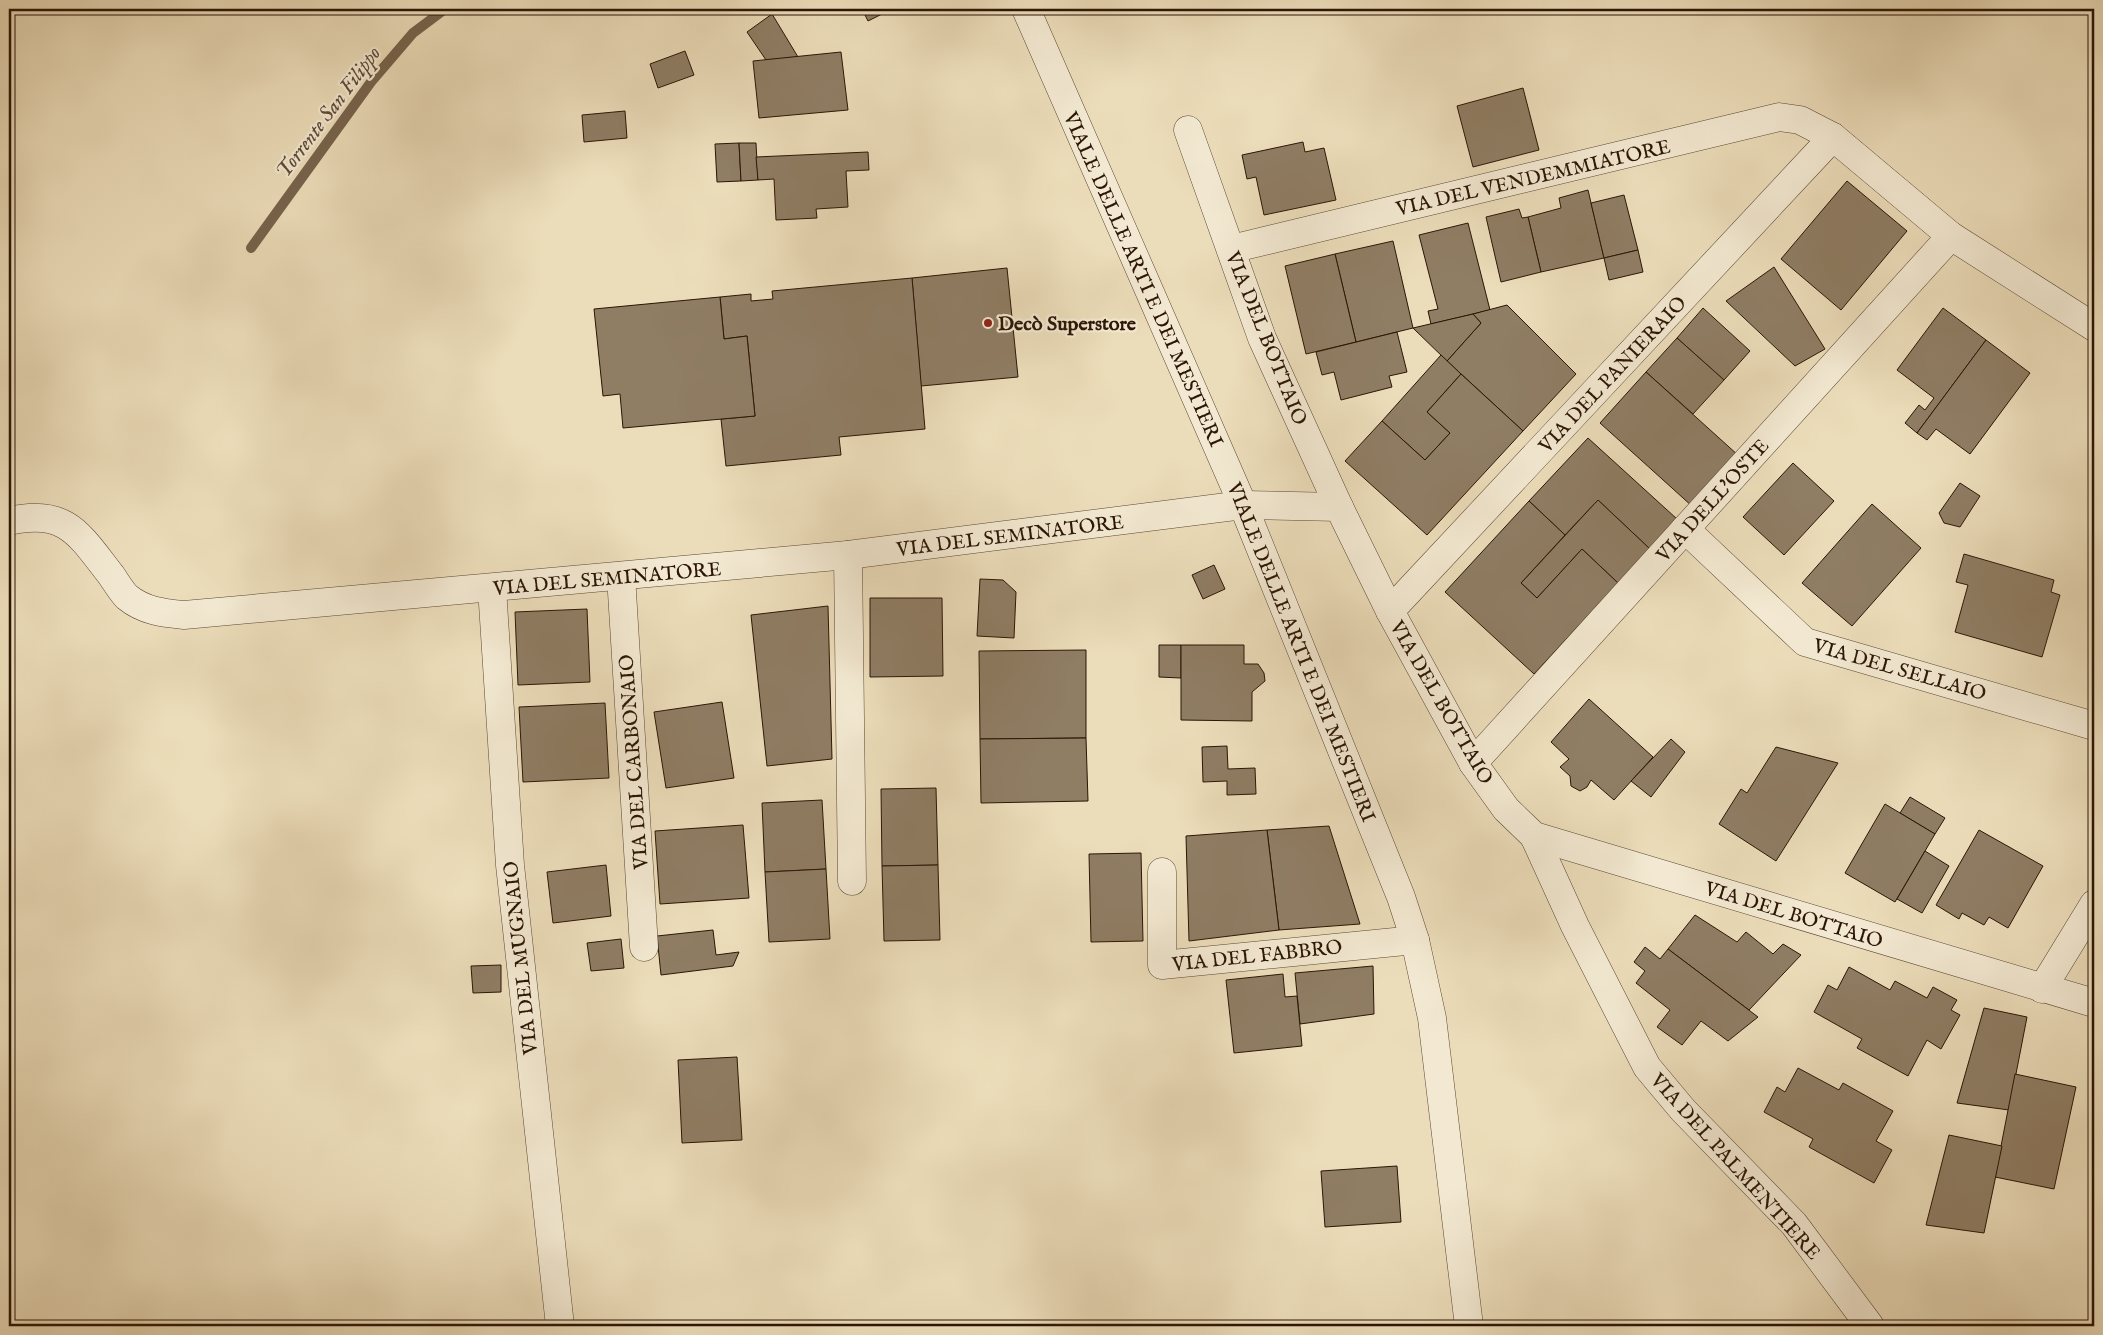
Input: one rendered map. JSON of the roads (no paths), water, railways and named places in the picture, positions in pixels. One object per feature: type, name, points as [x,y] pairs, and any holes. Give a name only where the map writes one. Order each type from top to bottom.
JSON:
[{"type":"street","name":"VIALE DELLE ARTI E DEI MESTIERI","points":[[1026,9],[1243,505],[1401,897],[1415,940],[1432,1018],[1469,1326]]},
{"type":"street","name":"VIA DEL VENDEMMIATORE","points":[[1230,249],[1779,117],[1800,120],[1833,137],[1951,236],[2094,327]]},
{"type":"street","name":"VIA DEL BOTTAIO","points":[[1188,130],[1262,338],[1339,507],[1390,611],[1473,763],[1506,809],[1534,836],[2094,1003]]},
{"type":"street","name":"VIA DEL PANIERAIO","points":[[1390,611],[1833,137]]},
{"type":"street","name":"VIA DELL'OSTE","points":[[1473,763],[1951,236]]},
{"type":"street","name":"VIA DEL SEMINATORE","points":[[9,521],[42,517],[63,522],[76,532],[127,597],[152,612],[184,615],[848,555],[1243,505],[1339,507]]},
{"type":"street","name":"VIA DEL SELLAIO","points":[[1685,529],[1805,642],[2094,726]]},
{"type":"street","points":[[848,555],[852,881]]},
{"type":"street","name":"VIA DEL CARBONAIO","points":[[621,576],[644,947]]},
{"type":"street","name":"VIA DEL MUGNAIO","points":[[492,588],[510,865],[560,1326]]},
{"type":"street","name":"VIA DEL PALMENTIERE","points":[[1534,836],[1574,926],[1647,1067],[1683,1110],[1794,1224],[1870,1326]]},
{"type":"street","name":"VIA DEL FABBRO","points":[[1162,872],[1162,965],[1415,940]]},
{"type":"street","points":[[2042,989],[2094,904]]},
{"type":"waterway","name":"Torrente San Filippo","points":[[251,248],[371,82],[413,33],[445,9]]},
{"type":"place","name":"Decò Superstore","points":[[988,323]]}]
